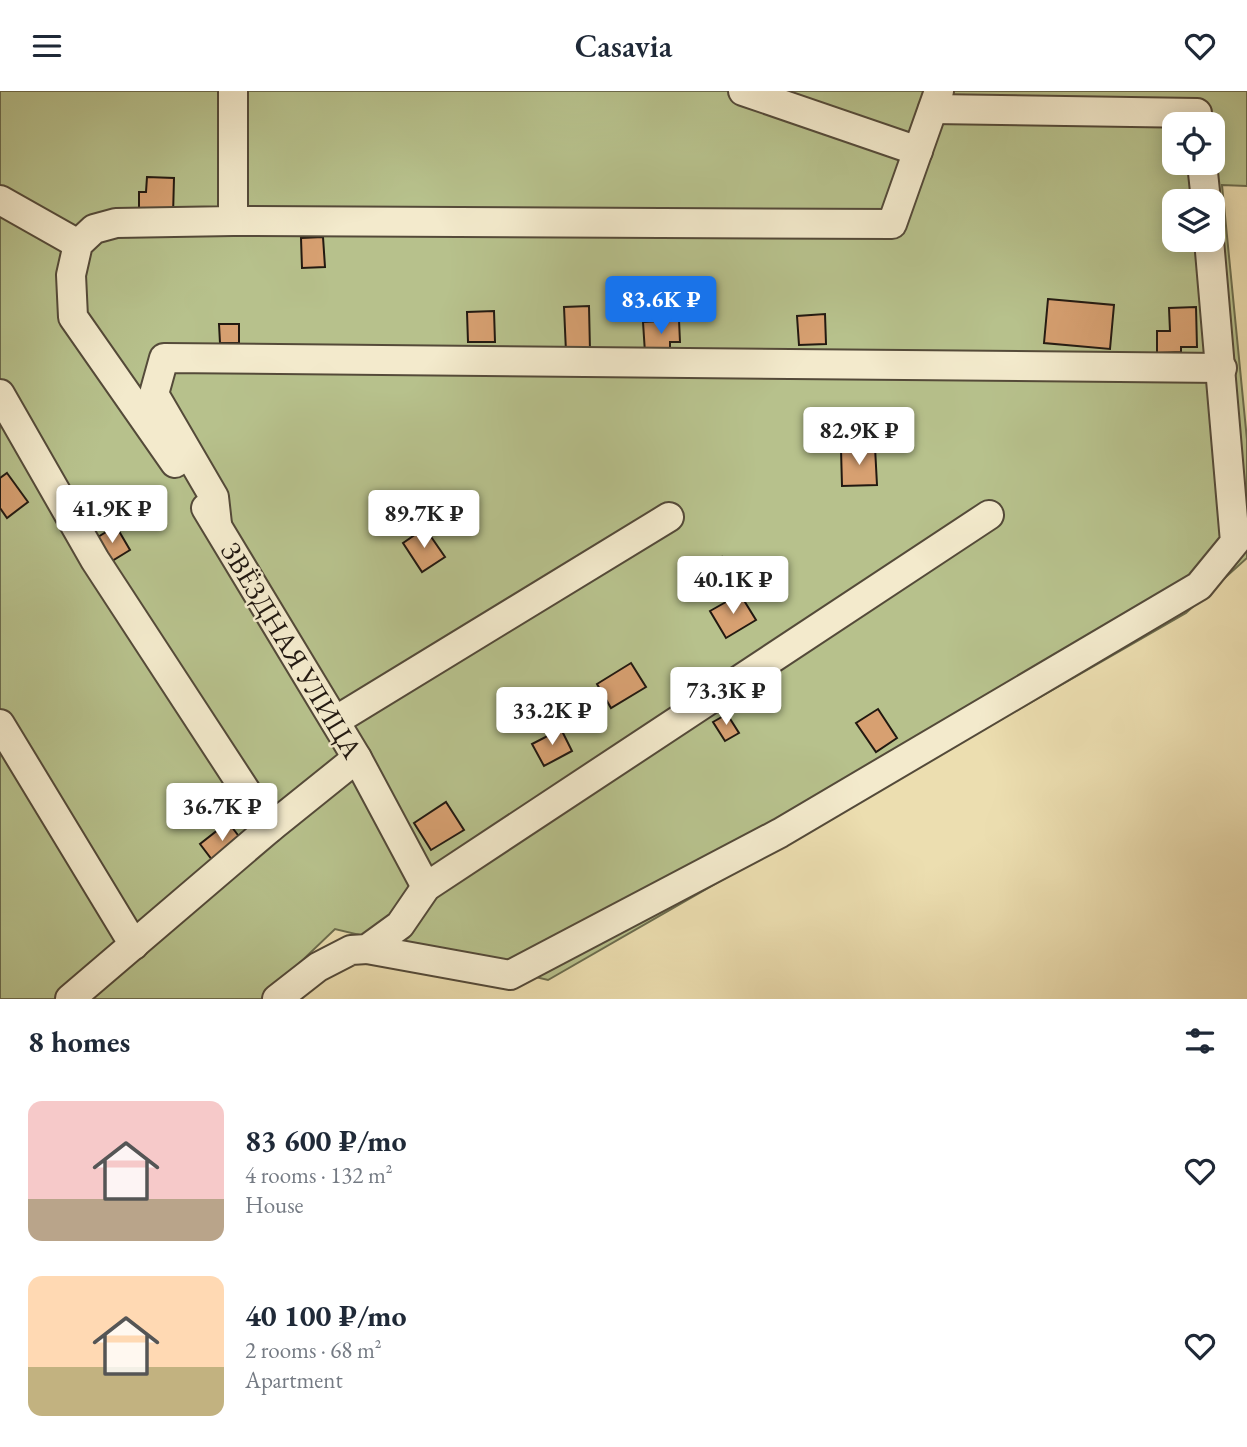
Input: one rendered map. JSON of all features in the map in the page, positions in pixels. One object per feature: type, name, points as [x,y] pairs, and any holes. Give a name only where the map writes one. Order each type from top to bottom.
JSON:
[{"type":"lane","points":[[233,91],[233,221]]},
{"type":"lane","points":[[743,91],[918,151]]},
{"type":"lane","points":[[0,200],[78,244],[94,229],[117,223],[233,221],[892,224],[936,100],[1177,112]]},
{"type":"lane","name":"ЗВЁЗДНАЯ УЛИЦА","points":[[78,244],[71,275],[73,317],[217,524],[357,758],[426,887]]},
{"type":"lane","points":[[277,999],[318,967],[351,950],[367,949],[510,987],[780,833],[1199,586],[1236,542],[1210,252]]},
{"type":"lane","points":[[217,524],[214,496],[153,394],[163,358],[1222,368]]},
{"type":"lane","points":[[0,394],[95,560],[270,828]]},
{"type":"lane","points":[[367,949],[400,925],[426,887],[989,515]]},
{"type":"lane","points":[[334,720],[669,517]]},
{"type":"lane","points":[[0,724],[134,945]]},
{"type":"lane","points":[[70,999],[270,828],[357,758]]},
{"type":"green space","points":[[0,91],[1247,91],[1247,186],[1222,185],[1222,189],[1162,189],[1162,252],[1225,252],[1225,216],[1247,440],[1247,558],[1186,613],[548,980],[335,929],[262,999],[0,999]]},
{"type":"building","points":[[147,177],[174,178],[173,216],[139,214],[139,192],[146,192]]},
{"type":"building","points":[[323,237],[325,267],[302,268],[301,238]]},
{"type":"building","points":[[1048,299],[1114,305],[1110,349],[1044,343]]},
{"type":"building","points":[[589,306],[590,351],[566,352],[564,307]]},
{"type":"building","points":[[1196,307],[1197,347],[1181,347],[1181,352],[1157,353],[1157,331],[1170,331],[1169,308]]},
{"type":"building","points":[[494,311],[495,342],[468,342],[467,312]]},
{"type":"building","points":[[825,314],[826,344],[799,345],[797,316]]},
{"type":"building","points":[[679,320],[680,342],[670,342],[670,352],[645,353],[643,322]]},
{"type":"building","points":[[219,324],[239,324],[239,343],[220,343]]},
{"type":"building","points":[[875,447],[877,485],[842,486],[841,449]]},
{"type":"building","points":[[7,473],[28,502],[7,518],[0,508],[0,478]]},
{"type":"building","points":[[116,526],[130,550],[107,564],[93,540]]},
{"type":"building","points":[[425,528],[445,557],[422,572],[403,543]]},
{"type":"building","points":[[722,557],[734,575],[710,592],[698,575]]},
{"type":"building","points":[[740,594],[756,620],[726,638],[710,611]]},
{"type":"building","points":[[631,663],[646,687],[611,708],[597,684]]},
{"type":"building","points":[[878,709],[897,738],[876,752],[856,723]]},
{"type":"building","points":[[727,714],[739,733],[725,741],[713,722]]},
{"type":"building","points":[[561,729],[572,751],[544,766],[532,744]]},
{"type":"building","points":[[446,802],[464,830],[431,850],[414,823]]},
{"type":"building","points":[[228,822],[244,843],[216,865],[200,844]]}]
